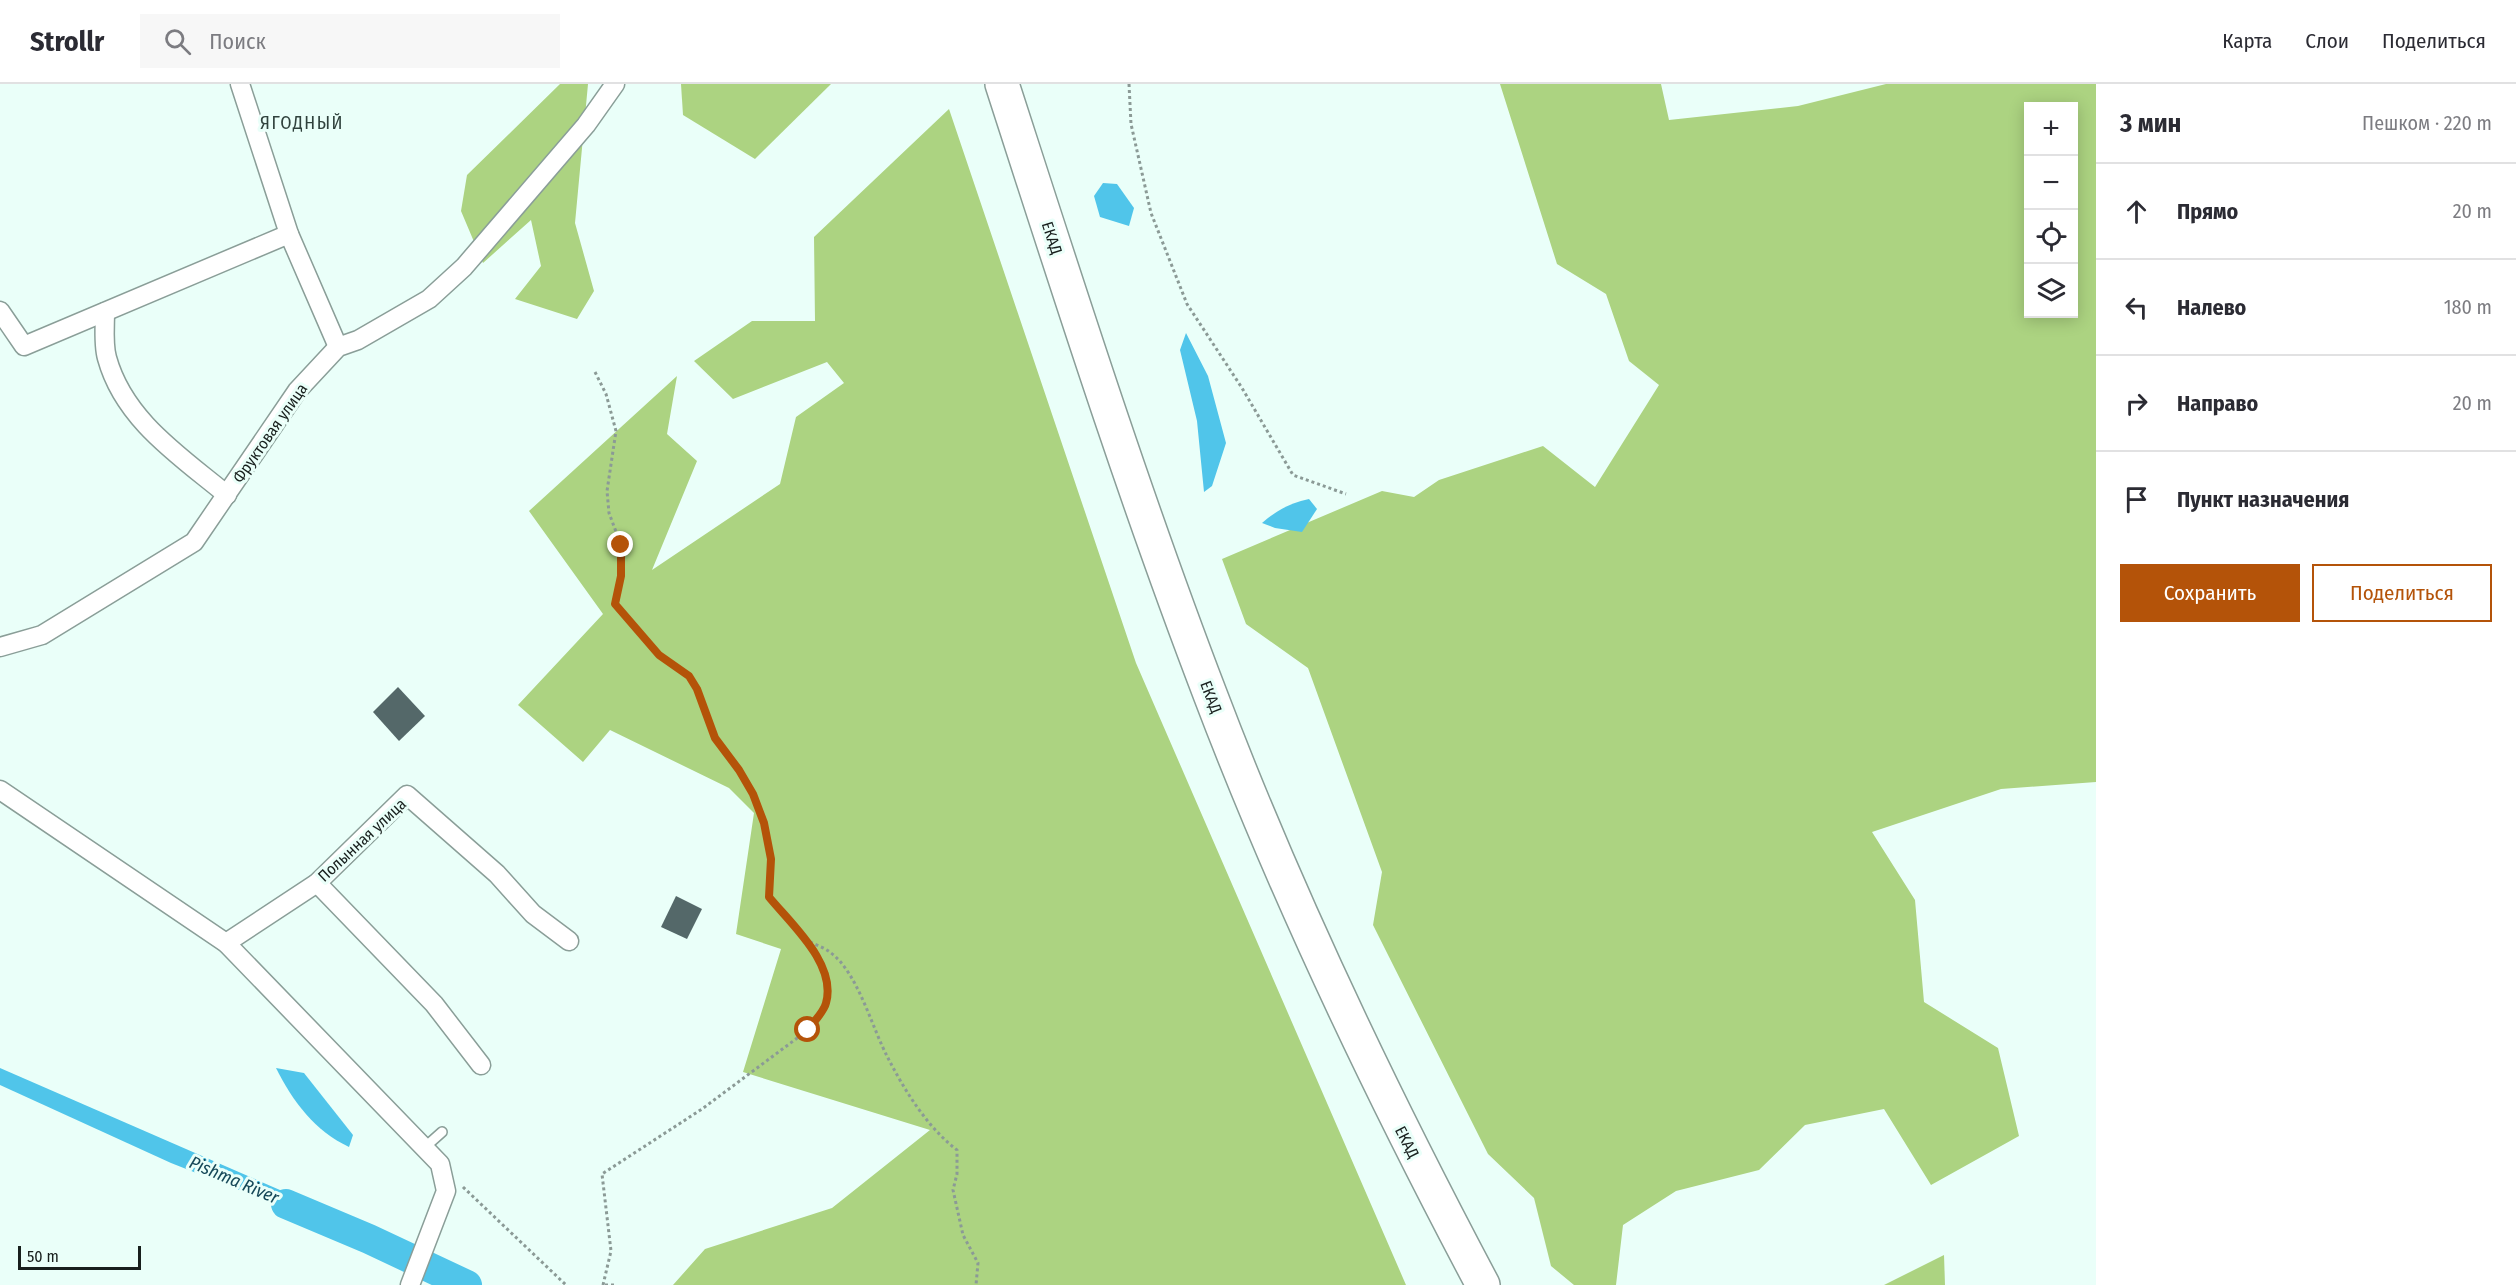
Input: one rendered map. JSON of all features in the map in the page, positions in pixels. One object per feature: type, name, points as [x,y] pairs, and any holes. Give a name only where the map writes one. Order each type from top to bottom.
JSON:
[{"type":"highway","name":"ЕКАД","points":[[1002,84],[1114,431],[1211,697],[1322,964],[1408,1143],[1483,1285]]},
{"type":"street","points":[[240,84],[289,234],[338,347]]},
{"type":"street","name":"Фруктовая улица","points":[[0,647],[42,635],[194,542],[297,391],[338,347],[358,340],[429,299],[464,267],[586,124],[615,84]]},
{"type":"street","points":[[0,312],[24,346],[289,234]]},
{"type":"street","points":[[105,312],[106,356],[118,388],[144,425],[227,495]]},
{"type":"street","points":[[0,790],[226,943],[440,1164],[446,1191],[410,1285]]},
{"type":"street","name":"Полынная улица","points":[[226,943],[317,883],[407,795],[497,874],[532,914],[569,941]]},
{"type":"street","points":[[317,883],[434,1004],[481,1065]]},
{"type":"lane","points":[[424,1148],[442,1132]]},
{"type":"path","points":[[1129,84],[1131,124],[1151,213],[1187,304],[1242,388],[1293,475],[1346,494]]},
{"type":"path","points":[[595,372],[606,394],[616,431],[607,491],[609,513],[621,545],[621,576],[615,604],[659,655],[689,676],[697,689],[715,738],[739,770],[753,794],[764,823],[771,859],[769,897],[792,926],[809,941],[832,953],[852,979],[888,1058],[923,1114],[942,1138],[957,1150],[957,1174],[953,1190],[963,1235],[978,1263],[976,1285]]},
{"type":"path","points":[[614,1285],[604,1285],[611,1251],[602,1174],[702,1109],[808,1030],[826,1004],[827,980],[809,941]]},
{"type":"path","points":[[440,1164],[566,1285]]},
{"type":"green space","points":[[560,84],[588,84],[575,223],[594,291],[577,319],[515,299],[541,266],[531,220],[483,263],[461,211],[467,175]]},
{"type":"green space","points":[[681,84],[831,84],[755,159],[683,115]]},
{"type":"green space","points":[[1500,84],[1661,84],[1669,120],[1798,106],[1886,84],[2096,84],[2096,782],[2001,789],[1872,832],[1915,900],[1924,1002],[1998,1048],[2019,1136],[1931,1185],[1884,1109],[1805,1125],[1759,1170],[1676,1191],[1623,1225],[1616,1285],[1574,1285],[1551,1266],[1534,1198],[1488,1154],[1373,925],[1382,872],[1308,668],[1246,624],[1222,559],[1382,491],[1414,497],[1439,480],[1543,446],[1595,487],[1659,385],[1629,361],[1606,294],[1557,264]]},
{"type":"green space","points":[[949,109],[1136,663],[1406,1285],[673,1285],[705,1249],[832,1208],[930,1130],[743,1072],[781,949],[736,934],[754,813],[729,788],[610,730],[583,762],[518,705],[603,614],[529,511],[677,376],[667,434],[697,461],[652,570],[780,484],[796,417],[844,383],[827,362],[733,399],[694,361],[752,321],[815,321],[814,237]]},
{"type":"green space","points":[[1944,1255],[1945,1285],[1884,1285]]},
{"type":"water","points":[[1103,183],[1117,184],[1134,208],[1129,226],[1100,217],[1094,196]]},
{"type":"water","points":[[1186,333],[1208,376],[1226,443],[1212,486],[1204,492],[1197,421],[1180,350]]},
{"type":"water","points":[[1309,499],[1317,509],[1302,532],[1275,528],[1262,523],[1284,508]]},
{"type":"water","points":[[0,1068],[326,1210],[323,1223],[171,1163],[0,1085]]},
{"type":"water","points":[[276,1068],[304,1073],[353,1135],[349,1147],[315,1124],[298,1104]]},
{"type":"building","points":[[398,687],[425,716],[399,741],[373,712]]},
{"type":"building","points":[[676,896],[702,909],[687,939],[661,927]]},
{"type":"waterway","name":"Pishma River","points":[[286,1204],[369,1239],[467,1285]]},
{"type":"district","name":"ЯГОДНЫЙ","points":[[302,123]]},
{"type":"route","points":[[621,545],[621,576],[615,604],[659,655],[689,676],[697,689],[715,738],[739,770],[753,794],[764,823],[771,859],[769,897],[792,926],[809,941],[827,980],[826,1004],[808,1030]]}]
